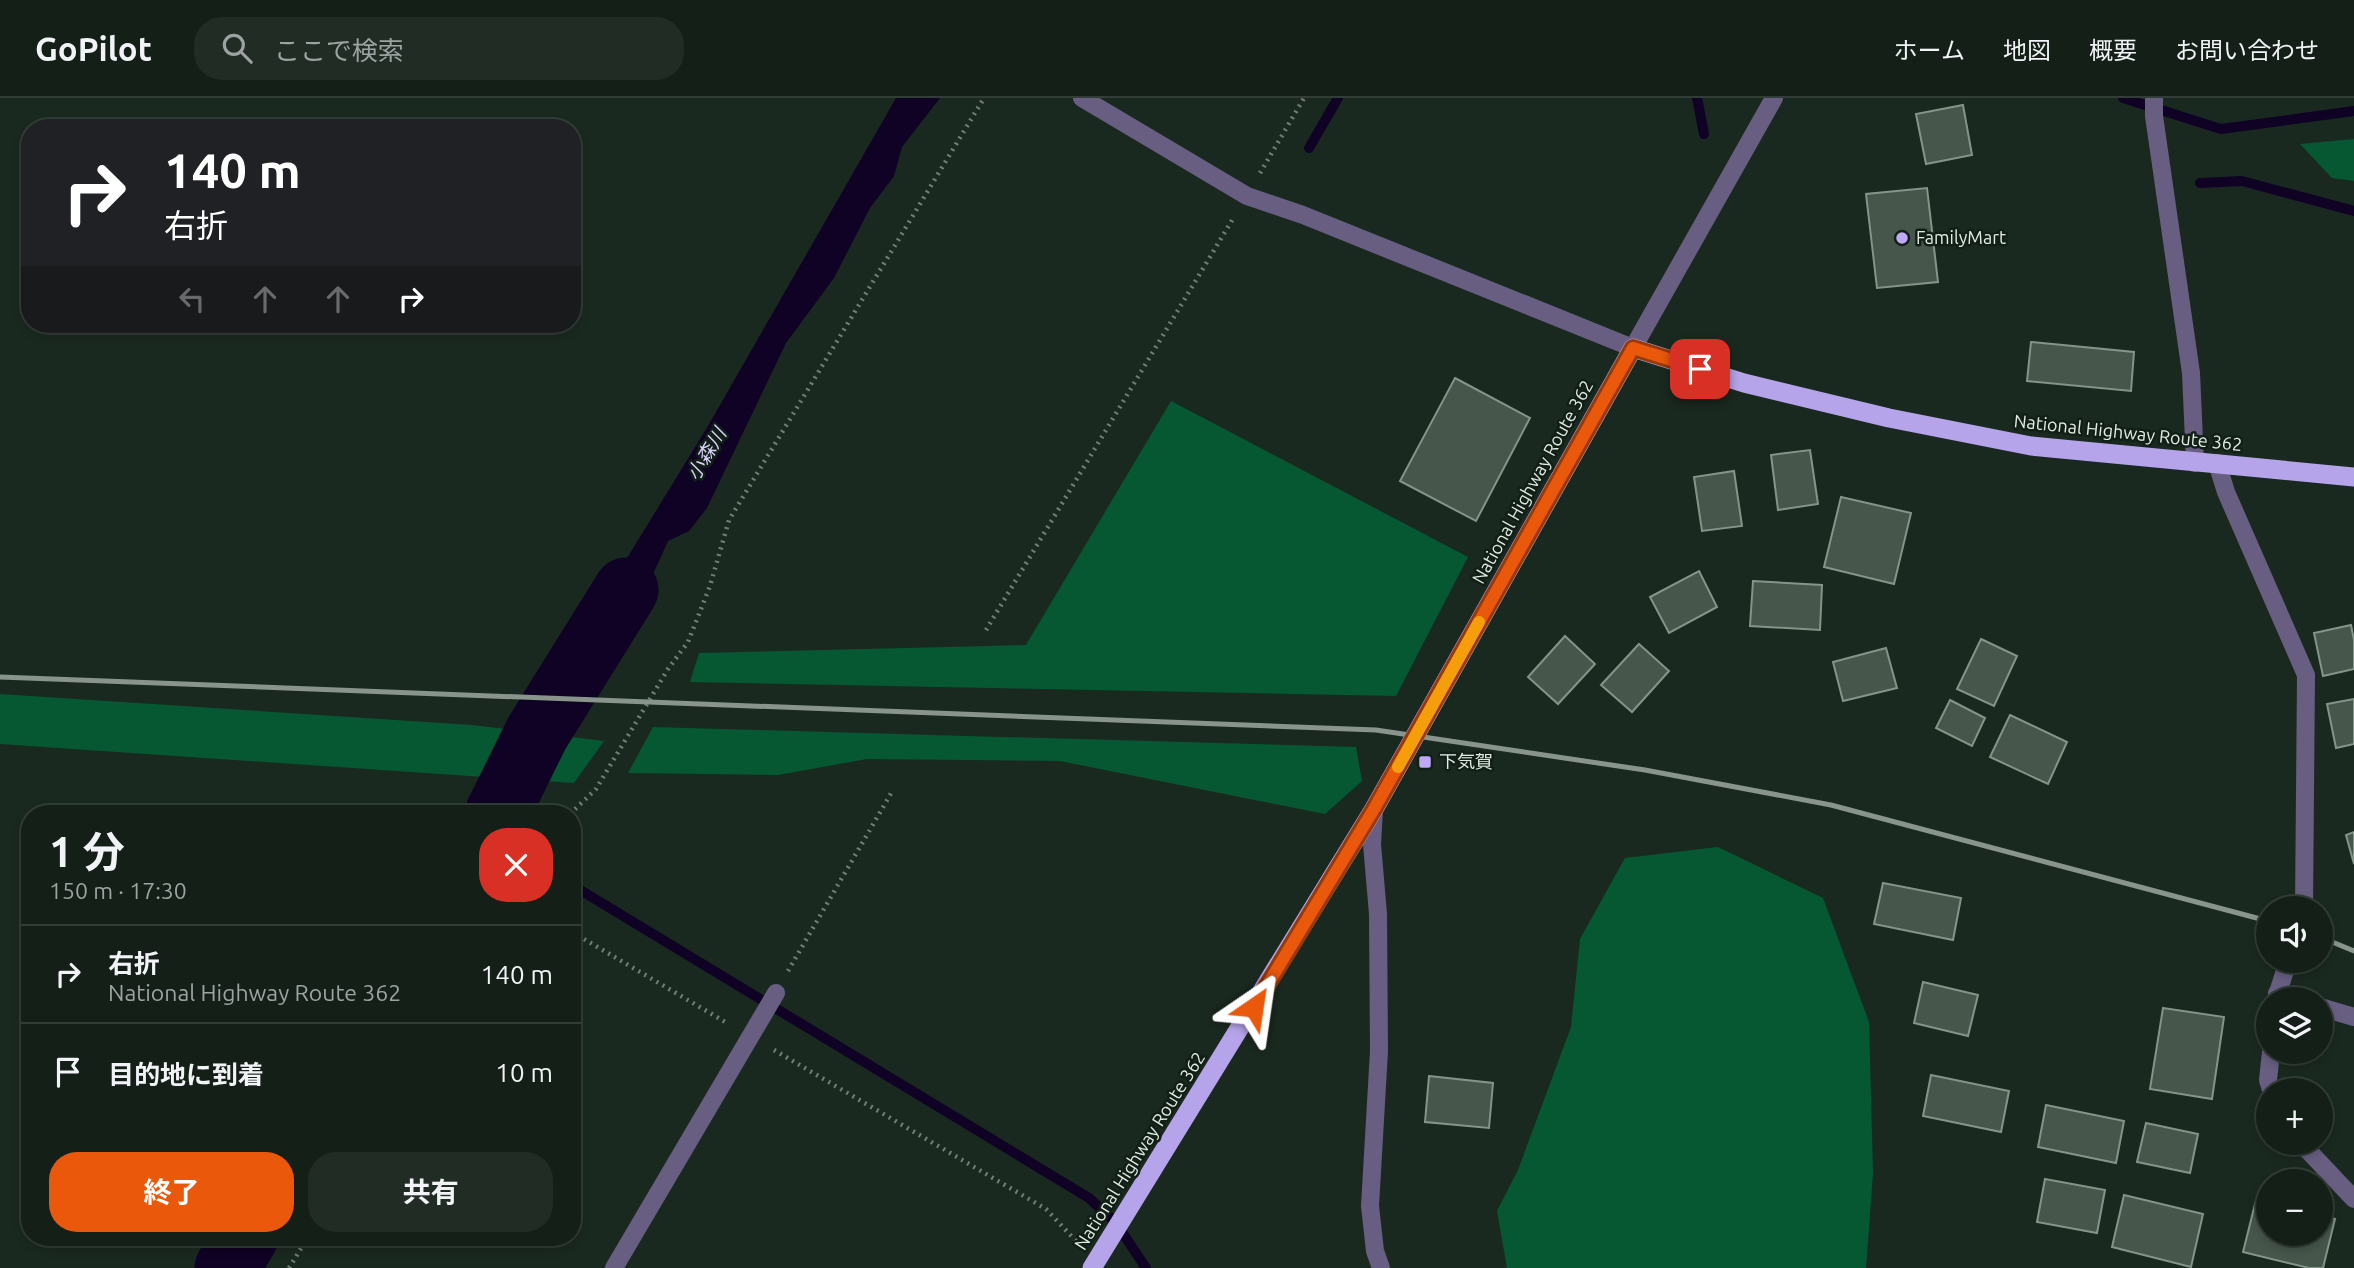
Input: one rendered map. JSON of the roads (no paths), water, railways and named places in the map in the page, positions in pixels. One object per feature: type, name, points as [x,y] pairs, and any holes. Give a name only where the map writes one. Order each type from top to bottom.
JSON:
[{"type":"highway","name":"National Highway Route 362","points":[[1096,1262],[1374,809],[1633,348],[1744,383],[1889,418],[2031,446],[2354,477]]},
{"type":"street","points":[[1082,98],[1247,196],[1303,215],[1633,348],[1774,98]]},
{"type":"street","points":[[2154,105],[2191,373],[2195,463]]},
{"type":"street","points":[[2217,463],[2225,492],[2306,675],[2305,896]]},
{"type":"street","points":[[1374,809],[1372,844],[1378,914],[1379,1051],[1370,1206],[1375,1251],[1381,1268]]},
{"type":"street","points":[[614,1268],[776,993]]},
{"type":"street","points":[[2333,1011],[2354,1017]]},
{"type":"street","points":[[2312,1155],[2354,1199]]},
{"type":"water","points":[[896,98],[940,98],[902,147],[894,176],[870,208],[834,278],[786,343],[707,508],[689,531],[668,541],[650,581],[635,625],[612,651],[582,677],[575,643],[708,426]]},
{"type":"waterway","points":[[1309,148],[1338,98]]},
{"type":"waterway","points":[[1697,98],[1704,134]]},
{"type":"waterway","points":[[2123,98],[2221,129],[2354,111]]},
{"type":"waterway","points":[[2200,183],[2242,181],[2354,211]]},
{"type":"waterway","name":"小森川","points":[[501,805],[537,733],[626,590]]},
{"type":"waterway","points":[[581,890],[1089,1198],[1116,1223],[1146,1268]]},
{"type":"waterway","name":"小森川","points":[[227,1268],[240,1246]]},
{"type":"railway","points":[[0,677],[1376,730],[1645,770],[1831,805],[2256,918]]},
{"type":"railway","points":[[2333,942],[2354,951]]},
{"type":"place","name":"FamilyMart","points":[[1902,238]]},
{"type":"place","name":"下気賀","points":[[1425,762]]}]
